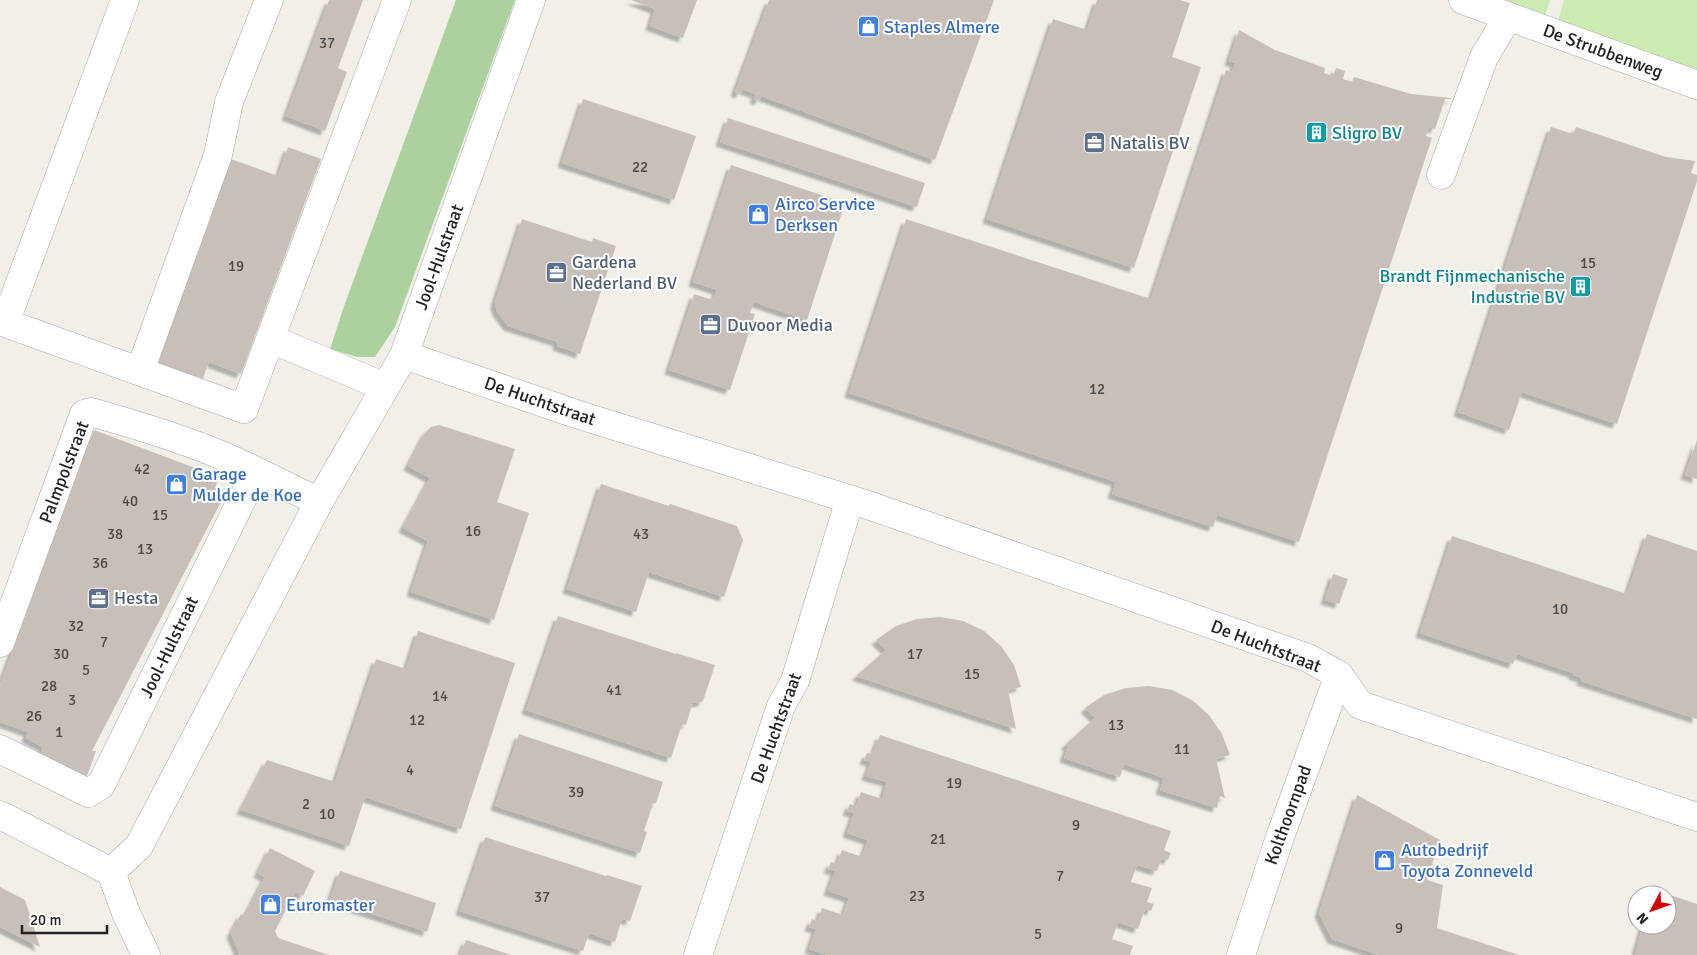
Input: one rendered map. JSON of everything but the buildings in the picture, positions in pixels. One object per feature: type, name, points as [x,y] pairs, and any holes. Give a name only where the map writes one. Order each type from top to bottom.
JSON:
[{"type":"street","points":[[125,0],[2,322],[244,409],[397,0]]},
{"type":"street","points":[[140,371],[218,155],[229,102],[269,0]]},
{"type":"street","name":"Jool-Hulstraat","points":[[111,872],[139,846],[319,502],[404,355],[531,0]]},
{"type":"street","name":"De Strubbenweg","points":[[1463,0],[1697,85]]},
{"type":"street","points":[[1441,175],[1484,57],[1508,17]]},
{"type":"street","points":[[270,339],[385,386]]},
{"type":"street","name":"De Huchtstraat","points":[[404,355],[576,414],[850,499],[1308,658],[1339,675],[1360,706],[1697,817]]},
{"type":"street","name":"Palmpolstraat","points":[[0,643],[84,414],[91,412],[150,429],[233,460],[256,471]]},
{"type":"street","points":[[256,471],[319,502]]},
{"type":"street","name":"Jool-Hulstraat","points":[[0,750],[88,793],[101,785],[256,471]]},
{"type":"street","name":"De Huchtstraat","points":[[698,955],[781,706],[795,681],[850,499]]},
{"type":"street","name":"Kolthoornpad","points":[[1240,955],[1280,837],[1339,675]]},
{"type":"street","points":[[0,815],[111,872],[126,914],[146,955]]},
{"type":"green space","points":[[456,0],[515,0],[395,327],[375,357],[357,357],[330,349],[343,309]]},
{"type":"green space","points":[[1493,0],[1550,0],[1544,19]]},
{"type":"green space","points":[[1564,0],[1697,0],[1697,76],[1557,24]]},
{"type":"place","name":"Staples Almere","points":[[868,27]]},
{"type":"place","name":"Sligro BV","points":[[1316,133]]},
{"type":"place","name":"Natalis BV","points":[[1094,143]]},
{"type":"place","name":"Airco Service Derksen","points":[[759,214]]},
{"type":"place","name":"Gardena Nederland BV","points":[[556,272]]},
{"type":"place","name":"Brandt Fijnmechanische Industrie BV","points":[[1581,286]]},
{"type":"place","name":"Duvoor Media","points":[[711,325]]},
{"type":"place","name":"Garage Mulder de Koe","points":[[176,484]]},
{"type":"place","name":"Hesta","points":[[98,598]]},
{"type":"place","name":"Autobedrijf Toyota Zonneveld","points":[[1385,860]]},
{"type":"place","name":"Euromaster","points":[[270,905]]}]
